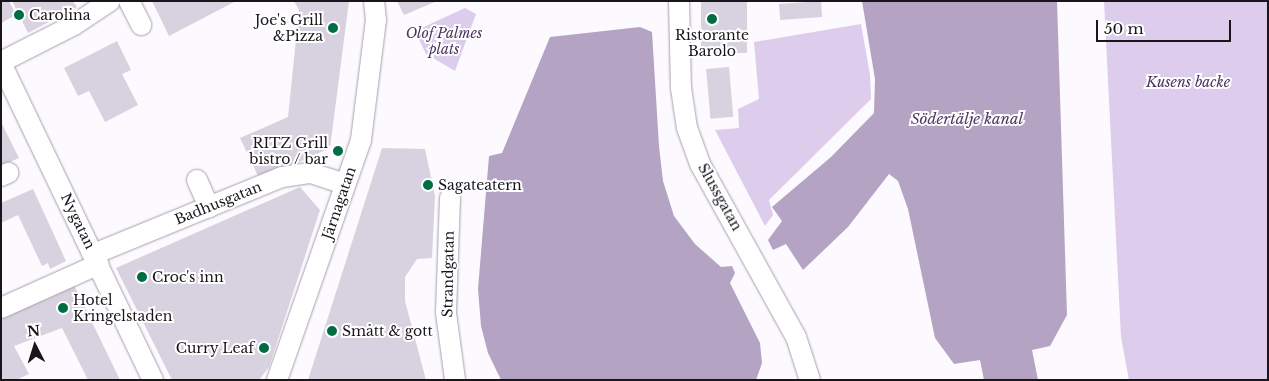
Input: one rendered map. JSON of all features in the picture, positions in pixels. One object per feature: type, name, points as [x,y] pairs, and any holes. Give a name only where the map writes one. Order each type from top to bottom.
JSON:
[{"type":"street","points":[[129,1],[141,25]]},
{"type":"street","name":"Slussgatan","points":[[678,1],[681,88],[690,137],[700,164],[796,337],[810,380]]},
{"type":"street","points":[[1,62],[74,25],[105,3]]},
{"type":"street","name":"Järnagatan","points":[[277,380],[357,154],[375,11]]},
{"type":"street","name":"Nygatan","points":[[1,62],[97,259],[153,380]]},
{"type":"street","name":"Badhusgatan","points":[[1,308],[97,259],[209,207],[282,177],[311,173],[345,184]]},
{"type":"street","points":[[197,180],[209,207]]},
{"type":"street","name":"Strandgatan","points":[[450,198],[446,313],[454,380]]},
{"type":"green space","name":"Kusens backe","points":[[1104,1],[1268,1],[1268,380],[1129,380],[1121,337]]},
{"type":"green space","name":"Olof Palmes plats","points":[[465,8],[476,14],[455,71],[426,54],[415,31]]},
{"type":"green space","points":[[861,24],[870,75],[871,99],[769,200],[773,215],[765,226],[715,130],[739,128],[738,109],[759,99],[754,42]]},
{"type":"water","name":"Södertälje kanal","points":[[862,1],[1057,1],[1067,315],[1050,346],[1032,350],[1038,380],[984,380],[980,360],[954,364],[935,338],[908,209],[898,181],[889,174],[848,227],[803,270],[786,244],[773,250],[768,240],[782,221],[772,207],[831,157],[874,113],[875,79]]},
{"type":"water","points":[[640,27],[652,32],[663,181],[674,216],[695,244],[721,267],[732,266],[735,273],[730,283],[760,343],[762,363],[756,380],[501,380],[488,353],[481,326],[478,289],[489,156],[502,153],[550,37]]},
{"type":"building","points":[[1,1],[9,1],[16,15],[1,23]]},
{"type":"building","points":[[12,1],[73,1],[77,7],[28,33]]},
{"type":"building","points":[[152,1],[236,1],[169,36]]},
{"type":"building","points":[[294,1],[349,1],[330,148],[260,180],[240,138],[288,117],[299,10]]},
{"type":"building","points":[[397,1],[437,1],[404,15]]},
{"type":"building","points":[[701,1],[747,1],[747,53],[701,53]]},
{"type":"building","points":[[821,1],[822,17],[780,20],[779,4]]},
{"type":"building","points":[[117,41],[131,70],[122,74],[138,105],[105,122],[89,91],[78,96],[64,68]]},
{"type":"building","points":[[729,67],[733,117],[710,119],[706,69]]},
{"type":"building","points":[[1,122],[19,158],[1,166]]},
{"type":"building","points":[[382,148],[425,149],[435,196],[432,258],[417,259],[405,277],[405,301],[426,380],[308,380]]},
{"type":"building","points":[[300,187],[320,210],[269,367],[259,380],[172,380],[116,268]]},
{"type":"building","points":[[33,189],[66,261],[50,269],[48,263],[42,266],[18,215],[1,223],[1,203]]},
{"type":"building","points":[[74,285],[120,380],[88,380],[62,328],[14,346],[29,374],[16,380],[1,380],[1,318]]},
{"type":"place","name":"Carolina","points":[[19,15]]},
{"type":"place","name":"Ristorante Barolo","points":[[712,19]]},
{"type":"place","name":"Joe's Grill &Pizza","points":[[333,28]]},
{"type":"place","name":"RITZ Grill bistro / bar","points":[[338,151]]},
{"type":"place","name":"Sagateatern","points":[[428,185]]},
{"type":"place","name":"Croc's inn","points":[[142,277]]},
{"type":"place","name":"Hotel Kringelstaden","points":[[63,308]]},
{"type":"place","name":"Smått & gott","points":[[332,331]]},
{"type":"place","name":"Curry Leaf","points":[[264,348]]}]
